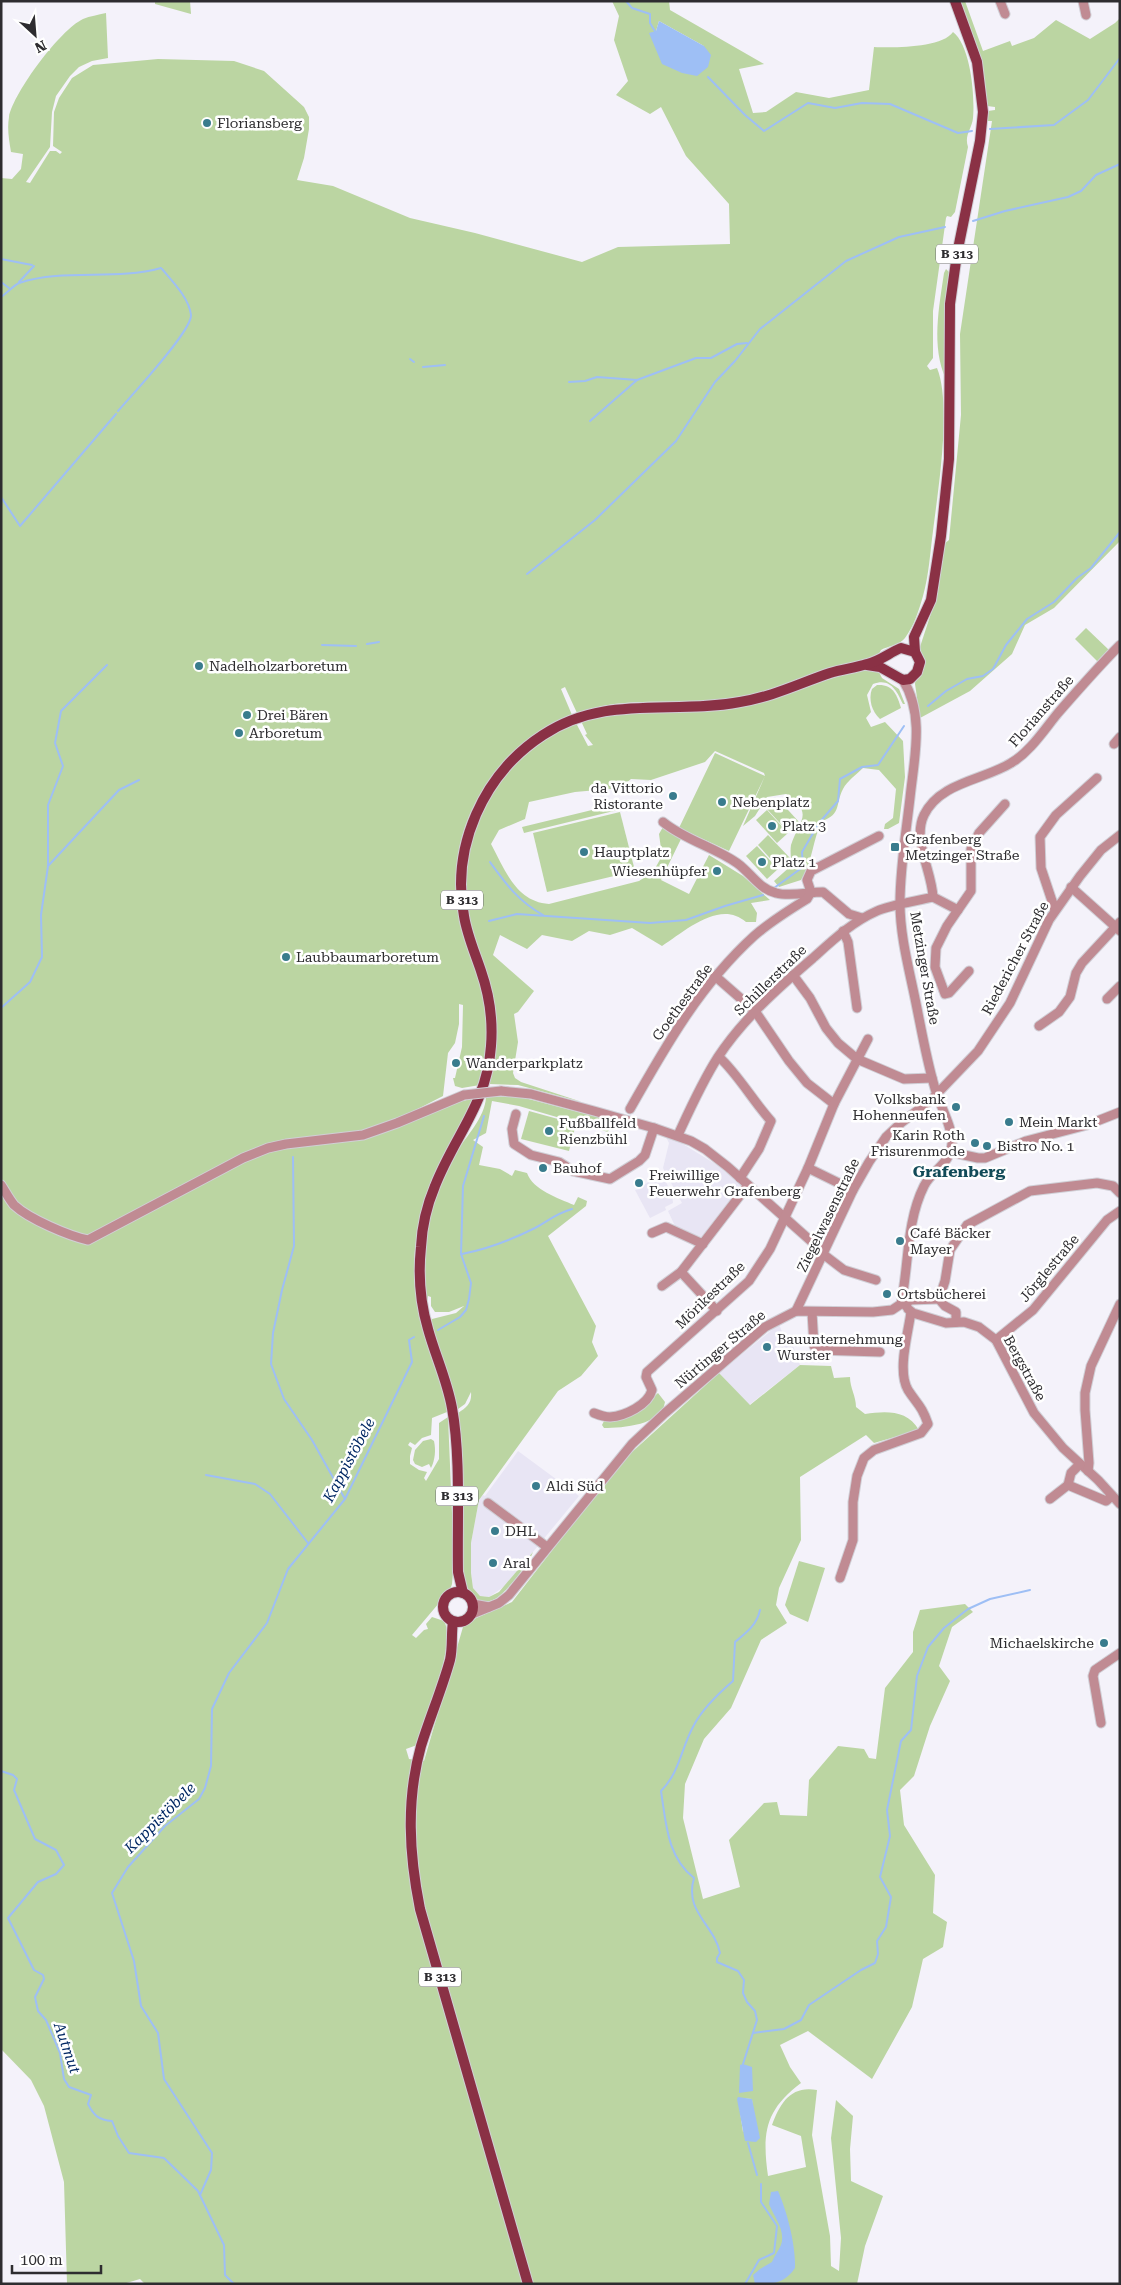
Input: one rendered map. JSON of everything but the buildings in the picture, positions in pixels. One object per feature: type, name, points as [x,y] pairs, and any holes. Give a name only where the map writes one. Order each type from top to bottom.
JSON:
[{"type":"main road","name":"B 313","points":[[910,650],[931,600],[941,536],[949,459],[950,304],[957,254],[980,142],[983,112],[976,62],[955,1]]},
{"type":"main road","points":[[896,650],[910,650],[920,662],[920,667],[914,677],[902,680],[897,679],[890,671],[888,661],[890,656],[896,650]]},
{"type":"main road","name":"B 313","points":[[463,1593],[458,1572],[452,1404],[428,1328],[420,1288],[419,1266],[424,1222],[429,1204],[443,1167],[476,1107],[487,1074],[491,1051],[491,1019],[487,995],[470,942],[461,895],[461,872],[465,847],[480,805],[491,786],[521,751],[542,735],[574,719],[596,712],[622,708],[710,707],[740,702],[790,689],[848,667],[866,665],[890,656]]},
{"type":"main road","name":"B 313","points":[[866,665],[890,671]]},
{"type":"main road","name":"B 313","points":[[452,1593],[458,1572]]},
{"type":"main road","points":[[452,1593],[463,1593],[471,1599],[473,1609],[465,1621],[457,1622],[445,1616],[443,1609],[444,1601],[452,1593]]},
{"type":"main road","name":"B 313","points":[[457,1622],[440,1694],[421,1747],[414,1780],[410,1840],[413,1874],[420,1908],[528,2284]]},
{"type":"street","points":[[1000,1],[1005,14]]},
{"type":"street","points":[[1083,1],[1086,14]]},
{"type":"street","name":"Florianstraße","points":[[933,897],[919,831],[924,814],[934,802],[948,792],[965,782],[991,774],[1022,756],[1086,681],[1120,645]]},
{"type":"street","name":"Metzinger Straße","points":[[914,677],[911,695],[916,722],[916,745],[901,879],[900,906],[906,953],[932,1078],[951,1135],[950,1152]]},
{"type":"street","name":"Metzinger Straße","points":[[902,680],[911,695]]},
{"type":"street","points":[[1055,910],[1041,868],[1040,837],[1056,816],[1096,778]]},
{"type":"street","points":[[969,971],[949,993],[945,994],[935,967],[936,948],[971,891],[971,849],[979,833],[1005,804]]},
{"type":"street","points":[[664,822],[678,833],[724,854],[739,864],[767,890],[786,895],[823,892],[849,914],[862,918]]},
{"type":"street","name":"Riedericher Straße","points":[[936,1094],[978,1051],[1010,1003],[1055,910],[1071,887],[1101,850],[1120,835]]},
{"type":"street","points":[[811,892],[807,880],[811,871],[879,836]]},
{"type":"street","points":[[1039,1026],[1060,1012],[1070,997],[1076,973],[1082,963],[1118,927],[1071,887]]},
{"type":"street","name":"Goethestraße","points":[[630,1109],[669,1041],[715,976],[754,936],[807,899],[811,892]]},
{"type":"street","points":[[900,906],[933,897],[958,910]]},
{"type":"street","name":"Schillerstraße","points":[[678,1136],[696,1095],[719,1057],[755,1011],[843,931],[862,918],[880,910],[900,906]]},
{"type":"street","points":[[843,931],[848,942],[857,1008]]},
{"type":"street","points":[[793,975],[810,998],[826,1028],[838,1043],[857,1058],[904,1079],[932,1078]]},
{"type":"street","points":[[715,976],[755,1011],[789,1062],[807,1082],[834,1104]]},
{"type":"street","points":[[1107,999],[1120,986]]},
{"type":"street","name":"Mörikestraße","points":[[594,1414],[608,1417],[624,1414],[642,1404],[650,1396],[652,1390],[646,1377],[646,1372],[749,1281],[770,1249],[808,1168],[834,1104],[868,1038]]},
{"type":"street","points":[[719,1057],[727,1064],[752,1099],[771,1121],[760,1149],[740,1178]]},
{"type":"street","points":[[1,1185],[13,1204],[27,1215],[75,1237],[88,1240],[243,1158],[286,1144],[363,1135],[397,1124],[449,1099],[501,1090],[530,1094],[654,1128],[678,1136],[705,1149],[821,1250],[822,1254],[844,1270],[876,1280]]},
{"type":"street","name":"Ziegelwasenstraße","points":[[796,1311],[868,1162],[900,1123],[936,1094]]},
{"type":"street","points":[[516,1114],[512,1129],[514,1144],[531,1155],[559,1162],[573,1171],[607,1179],[614,1178],[645,1155],[654,1128]]},
{"type":"street","points":[[840,1578],[853,1540],[853,1502],[857,1476],[864,1458],[874,1450],[921,1433],[928,1424],[922,1407],[908,1389],[902,1374],[907,1249],[919,1197],[927,1182],[944,1164],[950,1152],[986,1158],[1026,1141],[1118,1116]]},
{"type":"street","points":[[808,1168],[853,1190]]},
{"type":"street","points":[[939,1299],[945,1281],[950,1250],[967,1225],[1030,1191],[1097,1183],[1113,1186],[1120,1193]]},
{"type":"street","points":[[662,1286],[681,1272],[748,1185]]},
{"type":"street","name":"Jörglestraße","points":[[996,1340],[1033,1310],[1106,1220],[1120,1211]]},
{"type":"street","points":[[652,1233],[666,1227],[703,1244]]},
{"type":"street","points":[[681,1272],[717,1311]]},
{"type":"street","points":[[796,1311],[892,1310],[906,1308],[912,1300],[939,1299]]},
{"type":"street","points":[[939,1299],[945,1306],[956,1312],[956,1322]]},
{"type":"street","points":[[1088,1471],[1090,1463],[1084,1410],[1091,1366],[1120,1304]]},
{"type":"street","name":"Bergstraße","points":[[906,1308],[946,1323],[964,1322],[978,1327],[996,1340],[1034,1413],[1063,1448],[1120,1504]]},
{"type":"street","name":"Nürtinger Straße","points":[[473,1609],[490,1607],[509,1595],[620,1458],[642,1434],[765,1328],[796,1311]]},
{"type":"street","points":[[812,1312],[814,1346],[817,1350],[880,1352]]},
{"type":"street","points":[[1050,1499],[1068,1485],[1071,1473],[1080,1464]]},
{"type":"street","points":[[1068,1485],[1106,1501],[1112,1496]]},
{"type":"street","points":[[488,1503],[547,1547]]},
{"type":"street","points":[[1101,1723],[1094,1676],[1095,1670],[1120,1654]]},
{"type":"shaded area","points":[[666,1137],[678,1141],[717,1165],[741,1185],[703,1238],[675,1226],[668,1211],[682,1203],[663,1168],[669,1143]]},
{"type":"shaded area","points":[[662,1174],[672,1194],[673,1203],[665,1207],[666,1210],[650,1218],[635,1190],[643,1188],[642,1186]]},
{"type":"shaded area","points":[[779,1324],[787,1345],[792,1343],[800,1365],[749,1405],[719,1373]]},
{"type":"shaded area","points":[[518,1451],[579,1496],[505,1586],[489,1597],[480,1596],[473,1588],[471,1573],[471,1543],[479,1500],[483,1495],[485,1496]]},
{"type":"green space","points":[[155,1],[190,1],[191,14],[155,4]]},
{"type":"green space","points":[[612,1],[669,1],[670,10],[764,64],[739,69],[753,113],[766,112],[796,92],[829,98],[869,90],[874,47],[904,47],[928,44],[939,41],[953,32],[959,39],[968,60],[973,109],[972,122],[967,139],[968,147],[955,212],[951,217],[947,216],[946,218],[933,311],[933,358],[927,366],[930,370],[937,368],[943,403],[944,425],[938,493],[925,588],[914,623],[905,638],[900,642],[881,650],[877,657],[840,666],[766,691],[728,700],[619,704],[601,706],[577,713],[565,687],[561,689],[572,715],[544,730],[519,748],[498,770],[480,794],[468,820],[459,849],[456,880],[460,921],[483,994],[485,1007],[487,1033],[483,1072],[480,1085],[462,1088],[455,1086],[453,1078],[455,1078],[462,1047],[463,1005],[459,1004],[459,1024],[455,1043],[448,1053],[443,1096],[408,1114],[475,1098],[447,1151],[425,1203],[418,1229],[415,1257],[415,1286],[420,1318],[445,1398],[447,1412],[432,1418],[431,1435],[422,1438],[415,1445],[410,1442],[408,1445],[412,1448],[410,1464],[419,1470],[427,1472],[424,1478],[426,1481],[439,1459],[439,1423],[448,1417],[454,1561],[450,1590],[412,1635],[416,1638],[424,1630],[428,1629],[426,1624],[432,1617],[444,1621],[447,1631],[443,1663],[438,1682],[417,1745],[406,1749],[409,1759],[424,1761],[463,1627],[474,1619],[512,1602],[620,1463],[719,1373],[750,1405],[800,1365],[831,1366],[834,1378],[850,1377],[856,1407],[865,1414],[896,1413],[914,1423],[919,1430],[874,1443],[866,1435],[800,1477],[801,1540],[779,1588],[776,1605],[787,1623],[761,1640],[731,1708],[704,1739],[685,1784],[683,1818],[703,1899],[740,1887],[729,1840],[764,1803],[777,1802],[780,1815],[807,1816],[809,1780],[838,1746],[864,1749],[869,1758],[876,1759],[885,1688],[913,1652],[913,1632],[920,1610],[965,1604],[973,1612],[952,1627],[939,1666],[950,1681],[930,1726],[914,1776],[900,1790],[904,1825],[935,1875],[933,1913],[947,1922],[943,1947],[923,1959],[912,2007],[872,2079],[808,2031],[780,2045],[790,2067],[801,2083],[789,2093],[773,2113],[766,2135],[768,2176],[806,2167],[801,2136],[772,2125],[783,2103],[793,2093],[808,2089],[817,2090],[812,2135],[830,2236],[831,2266],[839,2271],[841,2238],[831,2138],[836,2100],[853,2116],[850,2149],[851,2181],[883,2196],[865,2246],[857,2284],[145,2284],[140,2279],[123,2284],[67,2284],[64,2182],[44,2106],[31,2080],[1,2049],[1,178],[12,179],[21,169],[23,154],[11,152],[8,130],[9,117],[19,93],[39,63],[62,35],[83,19],[106,13],[108,58],[92,61],[79,67],[56,96],[52,112],[50,147],[26,182],[30,183],[50,151],[56,151],[60,154],[62,152],[53,146],[54,112],[59,98],[72,78],[93,65],[158,59],[234,61],[264,71],[304,107],[309,117],[309,129],[304,158],[297,180],[333,186],[410,218],[475,233],[582,262],[618,247],[730,244],[729,204],[686,156],[661,107],[650,114],[616,95],[628,81],[614,40],[619,16]],"holes":[[[659,21],[704,46],[650,34],[656,31]],[[738,2098],[752,2099],[753,2115],[743,2132]]]},
{"type":"green space","points":[[959,1],[965,1],[983,51],[1010,41],[1012,46],[1034,38],[1056,20],[1090,39],[1120,18],[1120,541],[1054,608],[1025,625],[1012,654],[970,691],[920,718],[915,684],[919,650],[936,598],[944,544],[949,540],[961,415],[960,334],[992,121],[987,121],[988,111],[995,110],[995,107],[987,106],[984,80]]},
{"type":"green space","points":[[946,269],[949,272],[944,325],[946,379],[941,367],[937,340],[940,299]]},
{"type":"green space","points":[[1086,628],[1109,650],[1098,662],[1075,639]]},
{"type":"green space","points":[[863,670],[878,670],[882,678],[899,689],[905,704],[903,704],[892,686],[884,682],[873,684],[867,695],[871,712],[866,718],[871,727],[885,722],[903,741],[905,777],[899,823],[884,829],[885,824],[893,818],[896,789],[879,770],[863,768],[845,786],[833,815],[822,821],[808,866],[801,880],[779,887],[774,881],[792,865],[791,845],[801,823],[802,812],[795,801],[786,794],[767,797],[755,816],[743,826],[765,776],[764,773],[715,751],[705,762],[651,780],[631,779],[620,788],[575,792],[529,802],[525,819],[499,830],[491,844],[501,864],[520,891],[538,902],[549,904],[639,881],[653,872],[662,856],[659,834],[663,827],[681,839],[661,880],[689,894],[709,855],[743,876],[770,900],[751,903],[757,913],[756,922],[746,922],[736,916],[725,914],[714,916],[692,926],[662,946],[632,928],[610,935],[589,931],[572,941],[542,935],[527,949],[500,935],[493,955],[534,991],[518,1012],[514,1014],[518,1042],[513,1073],[515,1078],[521,1082],[582,1102],[518,1085],[489,1084],[496,1042],[469,919],[466,887],[469,856],[476,828],[487,802],[503,778],[524,757],[548,739],[576,723],[588,746],[593,745],[585,735],[587,734],[581,721],[609,714],[647,710],[707,711],[736,708],[768,700]]},
{"type":"green space","points":[[877,685],[891,688],[901,708],[880,719],[875,713],[871,701],[872,689]]},
{"type":"green space","name":"Nebenplatz","points":[[715,753],[765,776],[729,851],[679,828]]},
{"type":"green space","points":[[778,799],[799,822],[788,832],[767,809]]},
{"type":"green space","points":[[629,801],[630,807],[524,833],[522,827]]},
{"type":"green space","name":"Platz 3","points":[[767,810],[788,833],[777,843],[756,820]]},
{"type":"green space","name":"Hauptplatz","points":[[620,812],[635,871],[547,892],[533,833]]},
{"type":"green space","points":[[768,835],[790,858],[779,868],[758,845]]},
{"type":"green space","name":"Platz 1","points":[[757,846],[778,869],[767,879],[746,856]]},
{"type":"green space","points":[[517,1096],[613,1121],[608,1132],[519,1106],[492,1101],[486,1133],[473,1140],[483,1147],[479,1165],[500,1169],[512,1176],[515,1170],[527,1173],[540,1189],[574,1205],[578,1197],[587,1201],[586,1206],[548,1236],[596,1326],[592,1342],[598,1356],[581,1376],[558,1391],[479,1500],[471,1543],[471,1573],[473,1588],[480,1596],[489,1597],[499,1592],[533,1552],[522,1570],[505,1591],[495,1599],[484,1602],[477,1600],[468,1593],[461,1547],[461,1444],[458,1413],[468,1404],[471,1399],[471,1392],[465,1404],[458,1409],[432,1327],[432,1319],[456,1313],[464,1306],[449,1312],[435,1312],[431,1306],[431,1297],[428,1296],[427,1304],[425,1283],[426,1244],[433,1208],[446,1172],[456,1153],[479,1119],[486,1097]]},
{"type":"green space","name":"Fußballfeld Rienzbühl","points":[[529,1111],[576,1124],[569,1151],[521,1139]]},
{"type":"green space","points":[[658,1393],[665,1402],[657,1416],[631,1426],[604,1428],[602,1425],[604,1421],[648,1402]]},
{"type":"green space","points":[[431,1439],[434,1441],[435,1451],[431,1468],[429,1464],[422,1467],[415,1464],[413,1460],[415,1450],[423,1441]]},
{"type":"green space","points":[[799,1561],[825,1568],[808,1622],[790,1614],[785,1605]]},
{"type":"water","points":[[659,21],[704,46],[711,55],[708,67],[697,76],[682,73],[662,64],[649,33],[656,31]]},
{"type":"water","points":[[740,2065],[752,2067],[753,2091],[739,2093]]},
{"type":"water","points":[[738,2097],[752,2099],[760,2138],[756,2142],[745,2141]]},
{"type":"water","points":[[778,2191],[785,2208],[790,2229],[795,2268],[787,2277],[778,2282],[755,2284],[753,2275],[772,2262],[781,2245],[781,2229],[769,2204],[771,2192]]},
{"type":"waterway","points":[[626,1],[632,8],[650,14],[650,23],[656,33]]},
{"type":"waterway","points":[[990,129],[1054,125],[1088,100],[1120,58]]},
{"type":"waterway","points":[[708,77],[745,115],[764,131],[808,103],[835,108],[862,103],[890,104],[958,133],[972,131]]},
{"type":"waterway","points":[[973,221],[1005,211],[1068,197],[1081,191],[1096,175],[1120,164]]},
{"type":"waterway","points":[[527,574],[595,520],[676,441],[715,382],[735,361],[760,329],[846,261],[899,237],[945,227]]},
{"type":"waterway","points":[[1,259],[32,265]]},
{"type":"waterway","points":[[19,282],[34,266]]},
{"type":"waterway","points":[[1,297],[19,283],[36,279],[54,276],[126,274],[161,268]]},
{"type":"waterway","points":[[118,411],[172,348],[189,323],[191,315],[187,302],[180,290],[162,269]]},
{"type":"waterway","points":[[1,282],[9,288]]},
{"type":"waterway","points":[[590,421],[637,380],[696,358],[711,358],[737,344],[747,343]]},
{"type":"waterway","points":[[410,359],[414,362]]},
{"type":"waterway","points":[[423,367],[445,365]]},
{"type":"waterway","points":[[569,382],[585,381],[597,377],[637,380]]},
{"type":"waterway","points":[[1,497],[20,526],[116,414]]},
{"type":"waterway","points":[[928,706],[946,691],[967,679],[983,676],[993,669],[1006,645],[1027,619],[1054,602],[1077,578],[1091,568],[1120,532]]},
{"type":"waterway","points":[[367,644],[379,642]]},
{"type":"waterway","points":[[322,645],[356,646]]},
{"type":"waterway","points":[[48,866],[48,805],[63,766],[55,743],[61,711],[107,665]]},
{"type":"waterway","points":[[774,888],[803,867],[802,852],[819,823],[838,801],[840,779],[862,767],[878,765],[904,726]]},
{"type":"waterway","points":[[1,1008],[30,982],[42,957],[41,915],[48,866],[119,790],[139,780]]},
{"type":"waterway","points":[[490,862],[519,898],[543,915]]},
{"type":"waterway","points":[[489,921],[517,914],[650,923],[686,920],[763,895]]},
{"type":"waterway","name":"Kappistöbele","points":[[438,1330],[460,1317],[466,1310],[469,1299],[471,1283],[461,1254],[463,1186],[484,1116]]},
{"type":"waterway","points":[[293,1157],[294,1246],[273,1333],[271,1364],[284,1399],[312,1440],[345,1499]]},
{"type":"waterway","name":"Kappistöbele","points":[[462,1254],[481,1250],[508,1240],[572,1209]]},
{"type":"waterway","name":"Kappistöbele","points":[[200,2195],[211,2170],[212,2153],[164,2079],[158,2033],[141,2006],[134,1961],[112,1893],[128,1867],[165,1826],[199,1799],[205,1788],[211,1766],[212,1709],[229,1673],[267,1623],[288,1569],[345,1499],[412,1362],[409,1340],[414,1337]]},
{"type":"waterway","points":[[206,1475],[255,1484],[270,1494],[308,1543]]},
{"type":"waterway","points":[[753,2033],[784,2029],[801,2020],[809,2005],[861,1970],[875,1963],[878,1954],[877,1941],[886,1927],[891,1897],[880,1877],[890,1836],[887,1810],[901,1741],[911,1730],[917,1676],[928,1647],[944,1628],[968,1609],[990,1599],[1030,1590]]},
{"type":"waterway","points":[[743,2064],[757,2020],[755,2011],[747,2002],[743,1993],[744,1980],[738,1971],[717,1962],[720,1953],[717,1943],[696,1909],[693,1900],[694,1878],[678,1860],[669,1839],[661,1791],[672,1776],[698,1719],[712,1701],[733,1681],[735,1642],[754,1624],[760,1610]]},
{"type":"waterway","name":"Autmut","points":[[1,1771],[13,1775],[17,1779],[14,1790],[35,1839],[56,1850],[64,1865],[56,1874],[38,1882],[8,1918],[34,1970],[43,1975],[44,1979],[35,1997],[38,2011],[46,2020],[60,2053],[64,2079],[69,2087],[91,2095],[88,2104],[92,2112],[97,2117],[112,2121],[118,2136],[129,2153],[164,2158],[198,2191],[224,2245],[225,2275],[234,2284]]},
{"type":"waterway","points":[[748,2143],[757,2175]]},
{"type":"waterway","points":[[745,2284],[759,2260],[774,2253],[777,2226],[761,2202],[761,2184]]},
{"type":"place","name":"Floriansberg","points":[[207,123]]},
{"type":"place","name":"Nadelholzarboretum","points":[[199,666]]},
{"type":"place","name":"Drei Bären","points":[[247,715]]},
{"type":"place","name":"Arboretum","points":[[239,733]]},
{"type":"place","name":"da Vittorio Ristorante","points":[[673,796]]},
{"type":"place","name":"Nebenplatz","points":[[722,802]]},
{"type":"place","name":"Platz 3","points":[[772,826]]},
{"type":"place","name":"Grafenberg Metzinger Straße","points":[[895,847]]},
{"type":"place","name":"Hauptplatz","points":[[584,852]]},
{"type":"place","name":"Platz 1","points":[[762,862]]},
{"type":"place","name":"Wiesenhüpfer","points":[[717,871]]},
{"type":"place","name":"Laubbaumarboretum","points":[[286,957]]},
{"type":"place","name":"Wanderparkplatz","points":[[456,1063]]},
{"type":"place","name":"Volksbank Hohenneufen","points":[[956,1107]]},
{"type":"place","name":"Mein Markt","points":[[1009,1122]]},
{"type":"place","name":"Fußballfeld Rienzbühl","points":[[549,1131]]},
{"type":"place","name":"Karin Roth Frisurenmode","points":[[975,1143]]},
{"type":"place","name":"Bistro No. 1","points":[[987,1146]]},
{"type":"place","name":"Bauhof","points":[[543,1168]]},
{"type":"place","name":"Freiwillige Feuerwehr Grafenberg","points":[[639,1183]]},
{"type":"place","name":"Café Bäcker Mayer","points":[[900,1241]]},
{"type":"place","name":"Ortsbücherei","points":[[887,1294]]},
{"type":"place","name":"Bauunternehmung Wurster","points":[[767,1347]]},
{"type":"place","name":"Aldi Süd","points":[[536,1486]]},
{"type":"place","name":"DHL","points":[[495,1531]]},
{"type":"place","name":"Aral","points":[[493,1563]]},
{"type":"place","name":"Michaelskirche","points":[[1104,1643]]},
{"type":"district","name":"Grafenberg","points":[[959,1171]]}]
